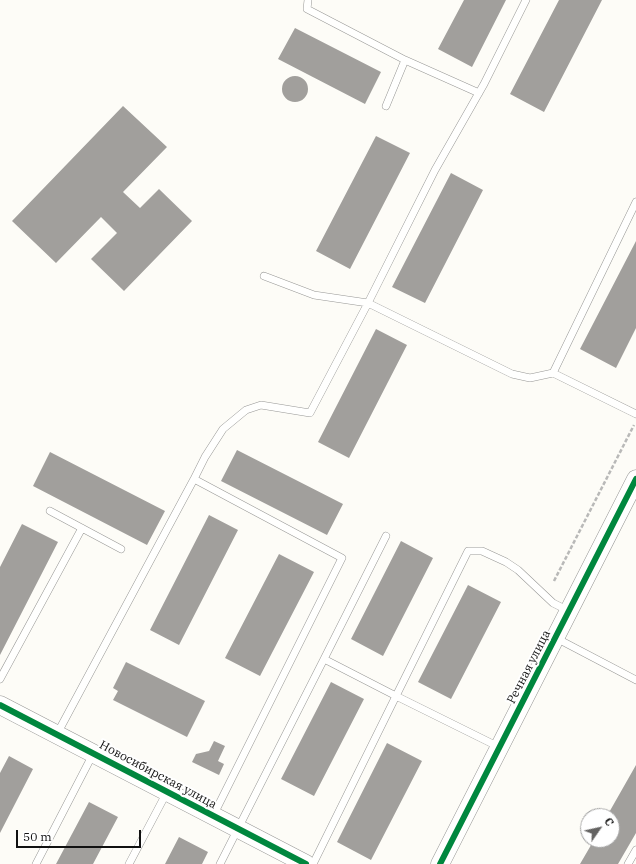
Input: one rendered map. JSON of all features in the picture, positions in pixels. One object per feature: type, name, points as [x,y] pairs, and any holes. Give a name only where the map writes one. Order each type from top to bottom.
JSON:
[{"type":"street","name":"Речная улица","points":[[440,864],[636,479]]},
{"type":"street","name":"Новосибирская улица","points":[[0,705],[306,864]]},
{"type":"lane","points":[[308,0],[307,9],[405,60],[479,93]]},
{"type":"lane","points":[[56,734],[205,457],[223,429],[246,410],[261,406],[310,413],[368,303],[434,170],[479,93],[526,0]]},
{"type":"lane","points":[[386,106],[405,60]]},
{"type":"lane","points":[[553,373],[636,202]]},
{"type":"lane","points":[[264,276],[314,295],[368,303],[512,374],[530,378],[553,373],[636,414]]},
{"type":"lane","points":[[194,479],[342,558],[213,816]]},
{"type":"lane","points":[[50,511],[121,549]]},
{"type":"lane","points":[[0,679],[82,528]]},
{"type":"lane","points":[[220,864],[386,536]]},
{"type":"lane","points":[[313,864],[468,551],[482,551],[506,562],[518,570],[553,603],[569,611]]},
{"type":"lane","points":[[556,638],[636,680]]},
{"type":"lane","points":[[324,659],[500,747]]},
{"type":"lane","points":[[36,864],[93,754]]},
{"type":"lane","points":[[129,864],[167,792]]},
{"type":"lane","points":[[628,864],[636,850]]},
{"type":"path","points":[[554,581],[636,422]]},
{"type":"building","points":[[464,0],[506,0],[472,67],[438,49]]},
{"type":"building","points":[[559,0],[602,0],[544,112],[510,94]]},
{"type":"building","points":[[295,28],[381,72],[365,104],[278,59]]},
{"type":"building","points":[[295,76],[304,80],[308,89],[304,98],[295,102],[286,98],[282,89],[286,80]]},
{"type":"building","points":[[123,106],[167,147],[123,192],[140,208],[159,189],[192,221],[124,291],[91,259],[117,233],[101,217],[56,263],[12,221]]},
{"type":"building","points":[[376,136],[410,153],[350,269],[316,251]]},
{"type":"building","points":[[451,173],[483,190],[425,303],[392,287]]},
{"type":"building","points":[[636,241],[636,328],[616,368],[580,349]]},
{"type":"building","points":[[376,329],[407,345],[349,458],[318,442]]},
{"type":"building","points":[[237,450],[343,504],[327,535],[221,481]]},
{"type":"building","points":[[50,452],[165,511],[147,545],[33,486]]},
{"type":"building","points":[[209,515],[238,530],[179,645],[150,630]]},
{"type":"building","points":[[22,524],[58,542],[0,655],[0,567]]},
{"type":"building","points":[[401,541],[433,558],[383,656],[351,639]]},
{"type":"building","points":[[279,554],[314,572],[260,676],[225,658]]},
{"type":"building","points":[[468,585],[501,602],[451,699],[418,682]]},
{"type":"building","points":[[126,662],[205,701],[187,737],[113,700],[118,691],[113,688]]},
{"type":"building","points":[[331,682],[364,699],[314,796],[281,779]]},
{"type":"building","points":[[214,741],[225,746],[218,761],[224,764],[219,775],[192,762],[196,754],[209,751]]},
{"type":"building","points":[[387,743],[422,761],[371,860],[337,842]]},
{"type":"building","points":[[9,756],[33,769],[0,833],[0,773]]},
{"type":"building","points":[[636,765],[636,833],[618,864],[580,864],[589,848],[620,848],[620,808],[612,808]]},
{"type":"building","points":[[89,802],[118,817],[93,864],[56,864]]},
{"type":"building","points":[[179,837],[208,852],[202,864],[165,864]]},
{"type":"cycle path","points":[[440,864],[636,479]]},
{"type":"cycle path","points":[[0,705],[306,864]]}]
